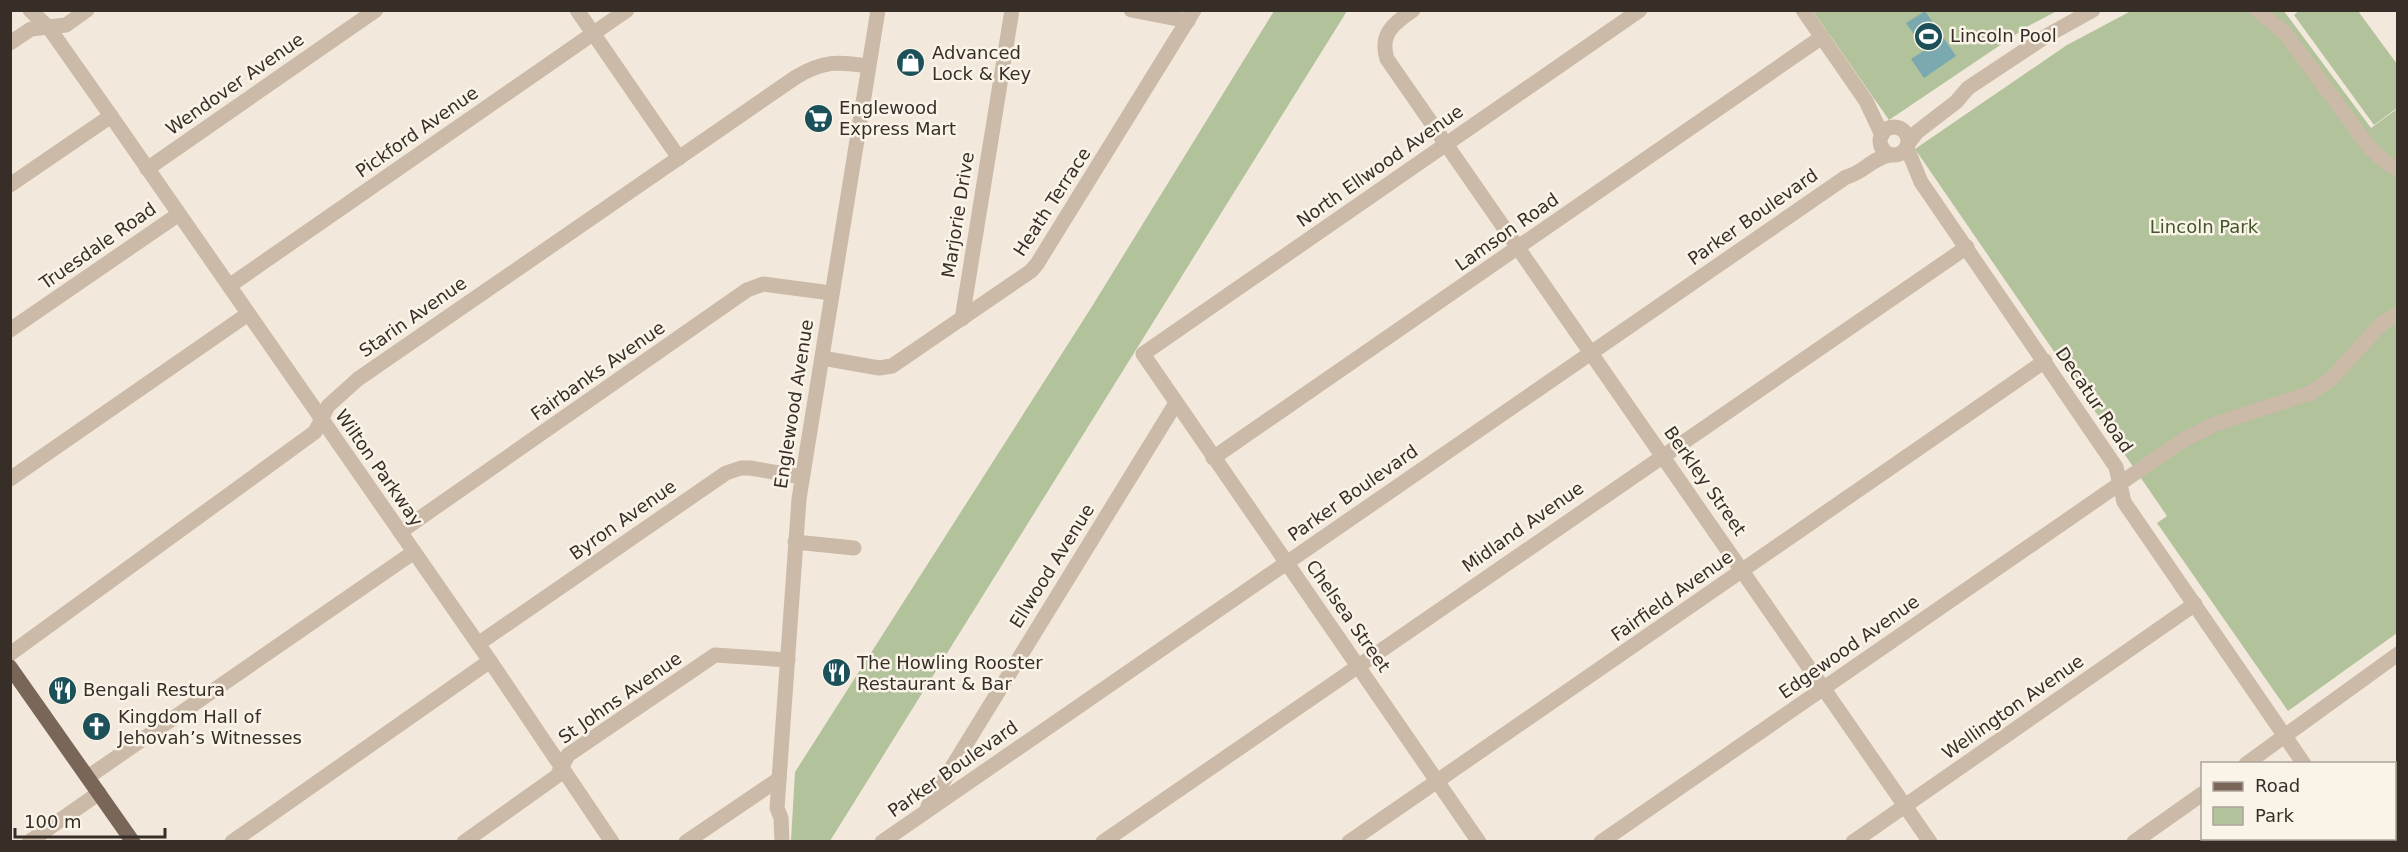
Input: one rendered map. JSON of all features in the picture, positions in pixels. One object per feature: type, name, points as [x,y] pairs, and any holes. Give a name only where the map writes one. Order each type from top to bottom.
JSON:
[{"type":"main road","points":[[10,667],[133,842]]},
{"type":"street","points":[[30,10],[49,28],[229,286]]},
{"type":"street","points":[[45,10],[49,16],[49,28]]},
{"type":"street","points":[[10,43],[31,29],[66,25],[87,10]]},
{"type":"street","name":"Wendover Avenue","points":[[147,169],[376,10]]},
{"type":"street","points":[[577,10],[679,158]]},
{"type":"street","name":"Pickford Avenue","points":[[229,286],[627,10]]},
{"type":"street","name":"Englewood Avenue","points":[[782,842],[781,818],[777,808],[795,542],[802,477],[878,10]]},
{"type":"street","name":"Marjorie Drive","points":[[962,319],[1012,10]]},
{"type":"street","name":"Berkley Street","points":[[1413,10],[1390,28],[1384,42],[1387,59],[1930,842]]},
{"type":"street","name":"North Ellwood Avenue","points":[[1143,354],[1640,10]]},
{"type":"street","points":[[1803,10],[1889,132],[1907,136],[1900,150],[1883,150],[1889,132]]},
{"type":"street","name":"Parker Boulevard","points":[[1846,177],[1851,167],[1889,132],[1912,124],[1951,94],[1968,88],[2048,35],[2093,10]]},
{"type":"street","points":[[2257,10],[2286,34],[2369,147],[2386,163],[2397,169]]},
{"type":"street","points":[[1138,11],[1191,16]]},
{"type":"street","name":"Heath Terrace","points":[[822,358],[885,368],[898,364],[1031,271],[1191,16]]},
{"type":"street","name":"Lamson Road","points":[[1213,458],[1822,38]]},
{"type":"street","name":"Starin Avenue","points":[[10,654],[315,432],[328,406],[358,379],[679,158],[812,68],[829,62],[868,66]]},
{"type":"street","name":"Parker Boulevard","points":[[882,842],[1846,177],[1856,175],[1876,159],[1900,150],[1917,132],[1956,102],[1968,88]]},
{"type":"street","points":[[10,185],[111,116]]},
{"type":"street","name":"Decatur Road","points":[[1900,150],[2116,466],[2124,502],[2303,762]]},
{"type":"street","name":"Truesdale Road","points":[[10,330],[179,214]]},
{"type":"street","name":"Midland Avenue","points":[[1103,842],[1663,454],[1967,247]]},
{"type":"street","name":"Fairbanks Avenue","points":[[400,532],[747,290],[763,284],[831,293]]},
{"type":"street","name":"Wilton Parkway","points":[[229,286],[490,661]]},
{"type":"street","points":[[10,479],[248,314]]},
{"type":"street","name":"Edgewood Avenue","points":[[1602,842],[2183,440],[2208,427],[2311,393],[2331,378],[2381,324],[2397,314]]},
{"type":"street","name":"Chelsea Street","points":[[1143,354],[1479,842]]},
{"type":"street","name":"Fairfield Avenue","points":[[1349,842],[2045,361]]},
{"type":"street","name":"Ellwood Avenue","points":[[925,812],[1176,403]]},
{"type":"street","name":"Byron Avenue","points":[[478,644],[726,473],[741,468],[750,468],[802,477]]},
{"type":"street","points":[[795,542],[854,548]]},
{"type":"street","points":[[88,777],[414,552]]},
{"type":"street","name":"Wellington Avenue","points":[[1853,842],[2195,604]]},
{"type":"street","points":[[2249,762],[2397,654]]},
{"type":"street","name":"St Johns Avenue","points":[[464,842],[557,776],[567,755],[715,655],[788,660]]},
{"type":"street","points":[[232,842],[490,661],[612,842]]},
{"type":"street","points":[[686,842],[779,779]]},
{"type":"street","points":[[29,842],[99,793]]},
{"type":"street","points":[[2134,842],[2201,795]]},
{"type":"street","name":"Englewood Avenue","points":[[772,842],[772,816],[777,808]]},
{"type":"green space","points":[[2300,10],[2358,11],[2397,64],[2397,108],[2374,125],[2294,15]]},
{"type":"green space","points":[[1274,11],[1347,11],[830,841],[791,841],[795,772],[1091,308]]},
{"type":"green space","points":[[1813,11],[2057,11],[2030,25],[1889,120]]},
{"type":"green space","name":"Lincoln Park","points":[[2131,11],[2284,11],[2371,128],[2397,109],[2397,633],[2288,711],[2157,523],[2167,516],[1915,149],[2067,45]]},
{"type":"water","name":"Lincoln Pool","points":[[1925,11],[1956,56],[1924,78],[1911,59],[1925,50],[1906,23]]},
{"type":"place","name":"Lincoln Pool","points":[[1929,36]]},
{"type":"place","name":"Advanced Lock & Key","points":[[911,63]]},
{"type":"place","name":"Englewood Express Mart","points":[[818,118]]},
{"type":"place","name":"The Howling Rooster Restaurant & Bar","points":[[836,673]]},
{"type":"place","name":"Bengali Restura","points":[[62,690]]},
{"type":"place","name":"Kingdom Hall of Jehovah’s Witnesses","points":[[97,727]]}]
